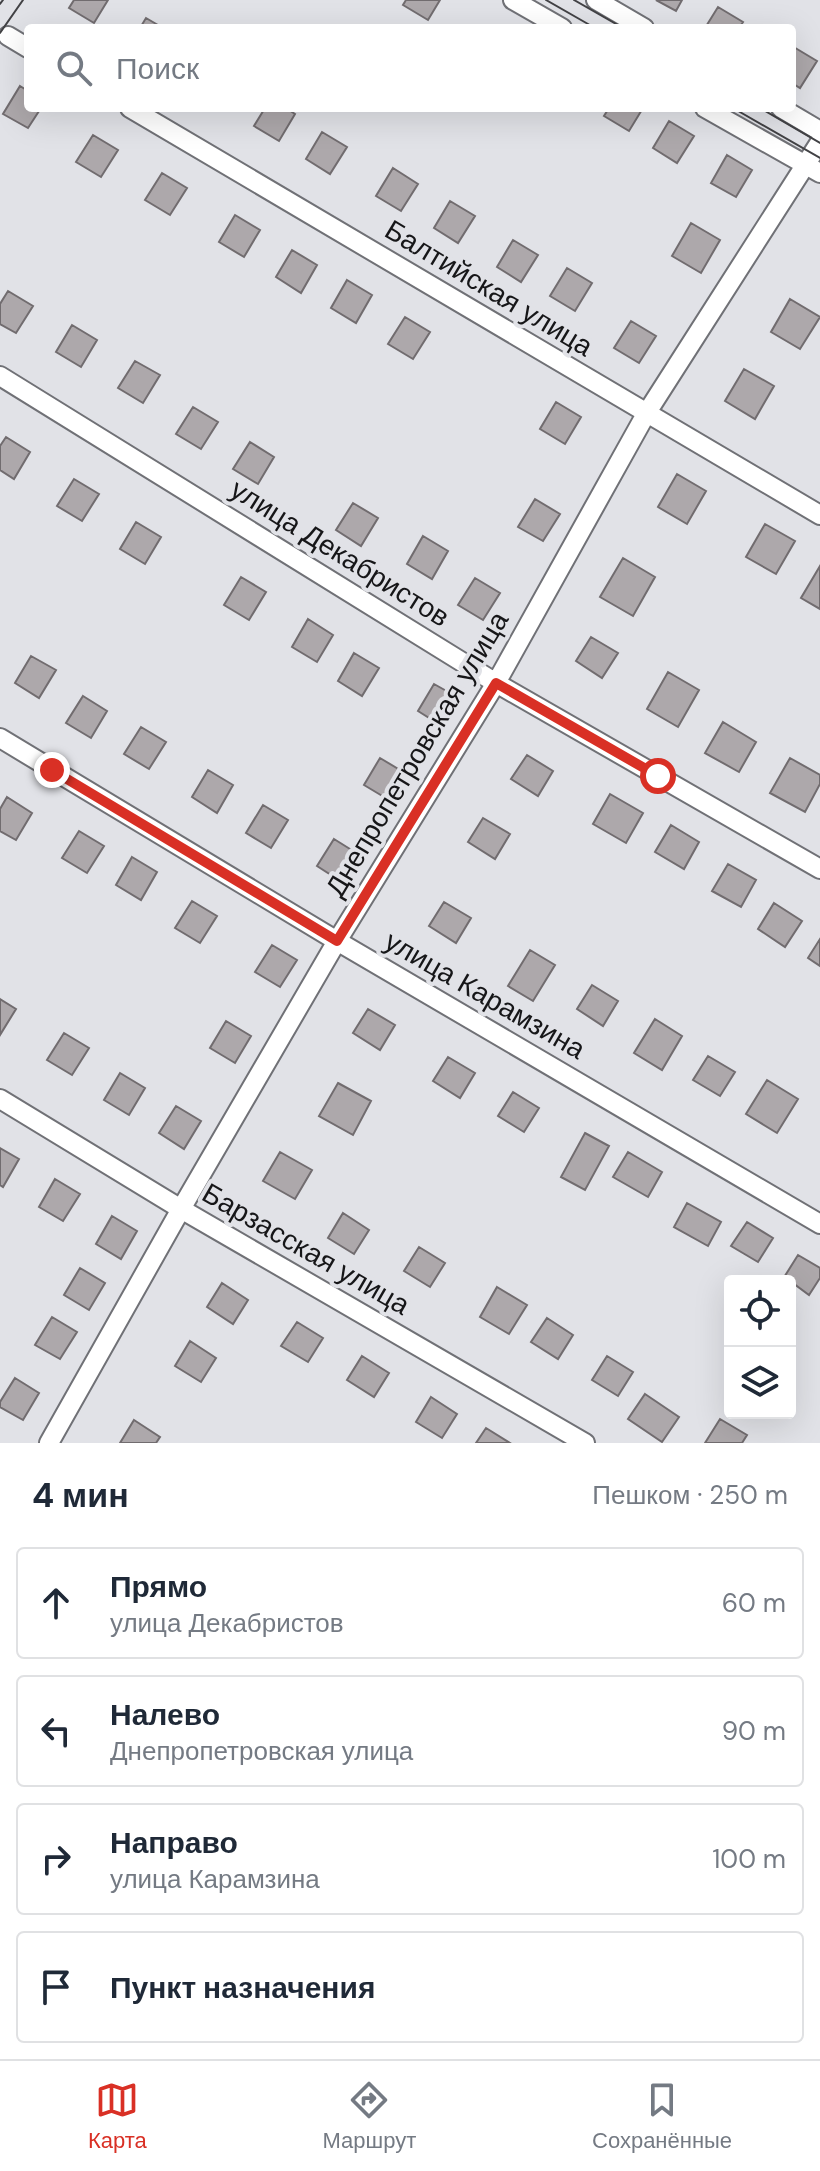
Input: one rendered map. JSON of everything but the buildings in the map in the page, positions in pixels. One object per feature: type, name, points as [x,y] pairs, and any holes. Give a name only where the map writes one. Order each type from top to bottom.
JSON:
[{"type":"street","points":[[513,0],[555,24]]},
{"type":"street","points":[[596,0],[637,24]]},
{"type":"street","points":[[8,36],[24,46]]},
{"type":"street","name":"Балтийская улица","points":[[137,112],[820,515]]},
{"type":"street","points":[[712,112],[813,169]]},
{"type":"street","points":[[788,112],[820,131]]},
{"type":"street","name":"Днепропетровская улица","points":[[49,1443],[337,941],[496,683],[646,414],[813,169],[820,142]]},
{"type":"street","name":"улица Декабристов","points":[[0,376],[496,683],[820,869]]},
{"type":"street","name":"улица Карамзина","points":[[0,738],[337,941],[820,1224]]},
{"type":"street","name":"Барзасская улица","points":[[0,1099],[181,1209],[585,1443]]},
{"type":"tram line","points":[[0,4],[3,0]]},
{"type":"tram line","points":[[0,33],[23,0]]},
{"type":"tram line","points":[[546,0],[588,24]]},
{"type":"tram line","points":[[574,0],[616,24]]},
{"type":"tram line","points":[[740,112],[820,158]]},
{"type":"tram line","points":[[767,112],[820,143]]},
{"type":"route","points":[[52,770],[337,941],[496,683],[658,776]]}]
